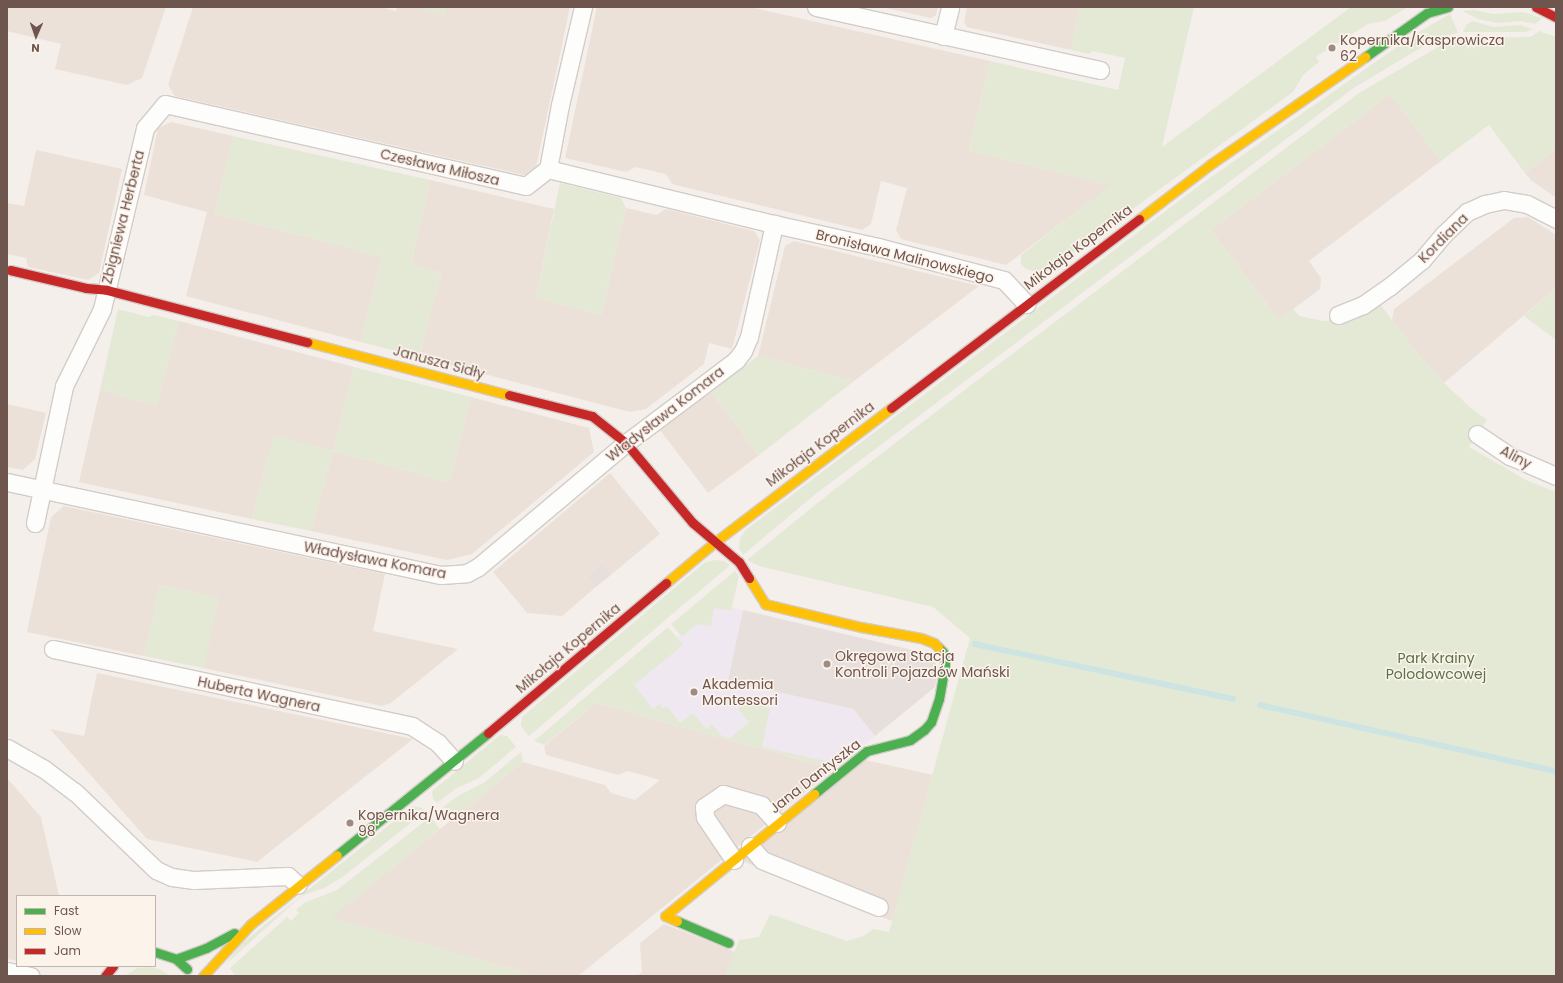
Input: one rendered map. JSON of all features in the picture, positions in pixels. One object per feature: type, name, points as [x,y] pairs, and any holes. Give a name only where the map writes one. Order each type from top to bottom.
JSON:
[{"type":"street","points":[[548,169],[560,105],[583,7]]},
{"type":"street","points":[[816,7],[1100,70]]},
{"type":"street","points":[[943,36],[950,7]]},
{"type":"street","name":"Mikołaja Kopernika","points":[[203,976],[251,924],[298,884],[418,792],[566,669],[715,542],[1212,164],[1430,10],[1448,7]]},
{"type":"street","points":[[1536,7],[1556,17]]},
{"type":"street","name":"Czesława Miłosza","points":[[165,104],[526,186],[548,169]]},
{"type":"street","name":"Zbigniewa Herberta","points":[[10,270],[86,288],[107,290],[145,128],[165,104]]},
{"type":"street","name":"Bronisława Malinowskiego","points":[[548,169],[774,224],[878,247],[1004,280],[1026,304]]},
{"type":"street","name":"Kordiana","points":[[1338,315],[1363,305],[1422,260],[1444,234],[1467,212],[1485,204],[1504,200],[1527,204],[1556,219]]},
{"type":"street","name":"Władysława Komara","points":[[7,482],[441,575],[452,576],[467,573],[478,567],[626,443],[736,360],[743,351],[749,337],[774,224]]},
{"type":"street","points":[[35,523],[64,386],[102,309],[107,290]]},
{"type":"street","name":"Janusza Sidły","points":[[107,290],[592,416],[626,443],[693,523],[715,542]]},
{"type":"street","name":"Aliny","points":[[1477,434],[1510,456],[1556,476]]},
{"type":"street","name":"Jana Dantyszka","points":[[715,542],[739,562],[765,604],[861,627],[921,638],[934,643],[943,652],[945,665],[939,699],[931,722],[924,730],[910,740],[867,751],[665,916],[729,943]]},
{"type":"street","name":"Huberta Wagnera","points":[[52,650],[412,726],[438,743],[454,761]]},
{"type":"street","points":[[7,748],[44,769],[75,792],[156,870],[172,877],[194,880],[288,876],[298,884]]},
{"type":"street","points":[[734,860],[705,817],[704,807],[723,794],[761,805],[777,823]]},
{"type":"street","points":[[750,846],[762,860],[879,907]]},
{"type":"street","name":"Mikołaja Kopernika","points":[[176,959],[206,948],[251,924]]},
{"type":"street","points":[[156,952],[176,959],[192,976]]},
{"type":"street","points":[[105,976],[112,967]]},
{"type":"street","points":[[7,971],[30,976]]},
{"type":"shaded area","points":[[7,7],[166,7],[142,78],[127,85],[55,69],[61,44],[7,31]]},
{"type":"shaded area","points":[[193,7],[380,7],[396,11],[397,7],[570,7],[536,167],[524,175],[175,96],[168,85]]},
{"type":"shaded area","points":[[597,7],[750,7],[990,61],[969,151],[1112,185],[1006,265],[901,239],[896,230],[907,188],[881,181],[871,224],[862,230],[672,184],[666,174],[636,167],[626,172],[565,158]]},
{"type":"shaded area","points":[[881,7],[938,7],[936,15],[931,18]]},
{"type":"shaded area","points":[[967,7],[1080,7],[1071,50],[967,27],[964,22]]},
{"type":"shaded area","points":[[1390,94],[1441,161],[1309,261],[1321,278],[1320,289],[1279,320],[1211,230]]},
{"type":"shaded area","points":[[171,122],[233,136],[215,213],[382,257],[361,342],[186,296],[207,212],[144,195],[158,128]]},
{"type":"shaded area","points":[[1556,149],[1556,198],[1531,180],[1525,173]]},
{"type":"shaded area","points":[[36,150],[122,169],[99,273],[88,280],[28,267],[26,258],[7,254],[7,203],[24,206]]},
{"type":"shaded area","points":[[430,180],[554,209],[536,298],[601,315],[626,208],[656,215],[666,209],[754,231],[760,240],[732,349],[709,343],[704,364],[646,409],[630,412],[419,357],[441,273],[411,265]]},
{"type":"shaded area","points":[[1528,217],[1556,235],[1556,288],[1444,383],[1416,352],[1392,320],[1394,309],[1514,218]]},
{"type":"shaded area","points":[[794,241],[979,286],[854,381],[758,356],[785,246]]},
{"type":"shaded area","points":[[179,321],[354,367],[333,451],[274,436],[252,519],[79,482],[100,390],[157,405]]},
{"type":"shaded area","points":[[711,392],[759,455],[708,493],[660,430]]},
{"type":"shaded area","points":[[471,397],[589,428],[594,452],[472,554],[447,560],[311,531],[333,451],[449,482]]},
{"type":"shaded area","points":[[7,404],[46,413],[35,459],[23,470],[7,467]]},
{"type":"shaded area","points":[[610,473],[660,534],[612,574],[602,563],[587,576],[596,587],[562,616],[527,613],[493,572]]},
{"type":"shaded area","points":[[64,506],[385,574],[373,631],[458,649],[391,703],[382,706],[203,668],[218,598],[160,585],[144,656],[27,632],[51,517]]},
{"type":"shaded area","points":[[602,563],[612,574],[596,587],[587,576]]},
{"type":"shaded area","name":"Akademia Montessori","points":[[718,604],[743,610],[728,681],[853,709],[875,736],[834,769],[596,703]]},
{"type":"shaded area","points":[[743,610],[929,654],[939,668],[935,687],[875,736],[853,709],[727,681]]},
{"type":"shaded area","points":[[97,673],[413,739],[257,862],[147,839],[50,729],[84,736]]},
{"type":"shaded area","points":[[596,703],[834,769],[578,976],[539,976],[330,918],[523,762],[605,785],[611,793],[635,800],[660,780],[628,771],[618,775],[546,755],[544,746]]},
{"type":"shaded area","points":[[865,760],[933,775],[892,921],[742,861]]},
{"type":"shaded area","points":[[7,778],[41,817],[59,895],[16,895],[16,961],[7,959]]},
{"type":"shaded area","points":[[664,924],[735,952],[725,976],[637,976],[642,972],[640,943]]},
{"type":"green space","points":[[419,7],[446,7],[444,15],[419,9]]},
{"type":"green space","points":[[1080,7],[1194,7],[1162,147],[1351,7],[1408,7],[1385,21],[1368,24],[1316,57],[1319,62],[1303,75],[1293,92],[1048,271],[1036,272],[1026,269],[1021,264],[1021,255],[1111,185],[969,151],[990,61],[1118,90],[1125,58],[1093,51],[1089,54],[1071,50]]},
{"type":"green space","points":[[1474,10],[1493,14],[1523,12],[1542,18],[1535,24],[1521,21],[1498,23],[1478,19],[1462,11]]},
{"type":"green space","points":[[1450,14],[1457,33],[1434,40],[1355,87],[813,496],[743,555],[739,549],[740,538],[746,530],[1200,185],[1417,33]]},
{"type":"green space","points":[[1473,21],[1493,27],[1520,25],[1533,29],[1525,32],[1463,32],[1466,25]]},
{"type":"green space","name":"Park Krainy Polodowcowej","points":[[1539,31],[1556,37],[1556,149],[1525,173],[1489,125],[1441,161],[1390,94],[1211,230],[1279,320],[1293,309],[1299,316],[1324,321],[1338,320],[1377,300],[1416,352],[1444,383],[1471,408],[1487,420],[1469,447],[1526,480],[1556,492],[1556,976],[725,976],[739,940],[759,937],[770,914],[847,941],[864,936],[873,929],[889,932],[970,638],[933,607],[759,566],[747,560],[830,493],[975,382],[1359,93],[1445,43],[1462,38],[1531,37]]},
{"type":"green space","points":[[233,136],[430,180],[411,265],[441,273],[419,357],[361,342],[382,257],[215,213]]},
{"type":"green space","points":[[560,183],[621,198],[626,208],[601,315],[536,298]]},
{"type":"green space","points":[[1556,288],[1556,340],[1524,316]]},
{"type":"green space","points":[[118,309],[149,317],[154,315],[179,321],[157,405],[100,390]]},
{"type":"green space","points":[[758,356],[854,381],[759,455],[711,392]]},
{"type":"green space","points":[[354,367],[471,397],[449,482],[333,451]]},
{"type":"green space","points":[[274,435],[333,451],[311,531],[252,519]]},
{"type":"green space","points":[[714,560],[724,561],[730,565],[529,736],[521,726],[522,717],[704,563]]},
{"type":"green space","points":[[735,571],[739,576],[731,611],[714,608],[711,626],[697,624],[682,637],[671,624]]},
{"type":"green space","points":[[160,585],[219,598],[203,668],[144,656]]},
{"type":"green space","points":[[668,627],[683,645],[634,685],[653,709],[659,704],[663,709],[667,706],[680,723],[693,713],[706,729],[712,724],[722,736],[730,738],[749,722],[738,709],[745,702],[770,708],[762,747],[835,763],[834,769],[596,703],[544,745],[534,741]]},
{"type":"green space","points":[[500,735],[507,736],[516,747],[479,778],[455,789],[437,803],[433,799],[432,791]]},
{"type":"green space","points":[[521,752],[523,762],[458,815],[443,807],[458,796],[485,782]]},
{"type":"green space","points":[[413,806],[426,811],[341,878],[324,888],[299,898],[226,964],[241,944]]},
{"type":"green space","points":[[430,817],[440,829],[331,918],[539,976],[235,976],[230,968],[287,917],[291,921],[299,913],[296,910],[304,903],[337,890]]},
{"type":"green space","points":[[150,967],[162,970],[170,976],[124,976],[138,968]]},
{"type":"waterway","points":[[975,644],[1233,699]]},
{"type":"waterway","points":[[1260,705],[1556,771]]},
{"type":"traffic: fast","points":[[1365,57],[1427,13],[1448,7]]},
{"type":"traffic: fast","points":[[814,794],[867,751],[910,740],[924,730],[931,722],[939,699],[945,665],[943,652],[938,647]]},
{"type":"traffic: fast","points":[[337,855],[488,733]]},
{"type":"traffic: fast","points":[[677,921],[729,943]]},
{"type":"traffic: fast","points":[[176,959],[206,948],[234,933]]},
{"type":"traffic: fast","points":[[156,952],[176,959],[187,969]]},
{"type":"traffic: slow","points":[[1139,219],[1211,164],[1365,57]]},
{"type":"traffic: slow","points":[[307,342],[509,395]]},
{"type":"traffic: slow","points":[[666,583],[715,542],[891,408]]},
{"type":"traffic: slow","points":[[749,578],[765,604],[861,627],[921,638],[934,643],[938,647]]},
{"type":"traffic: slow","points":[[677,921],[665,916],[814,794]]},
{"type":"traffic: slow","points":[[203,976],[251,924],[337,855]]},
{"type":"traffic: jam","points":[[1536,7],[1556,17]]},
{"type":"traffic: jam","points":[[891,408],[1139,219]]},
{"type":"traffic: jam","points":[[10,270],[86,288],[107,290],[307,342]]},
{"type":"traffic: jam","points":[[509,395],[592,416],[626,443],[693,523],[739,562],[749,578]]},
{"type":"traffic: jam","points":[[488,733],[666,583]]},
{"type":"traffic: jam","points":[[105,976],[112,967]]},
{"type":"place","name":"Kopernika/Kasprowicza 62","points":[[1332,48]]},
{"type":"place","name":"Okręgowa Stacja Kontroli Pojazdów Mański","points":[[827,664]]},
{"type":"place","name":"Akademia Montessori","points":[[694,692]]},
{"type":"place","name":"Kopernika/Wagnera 98","points":[[350,823]]}]
